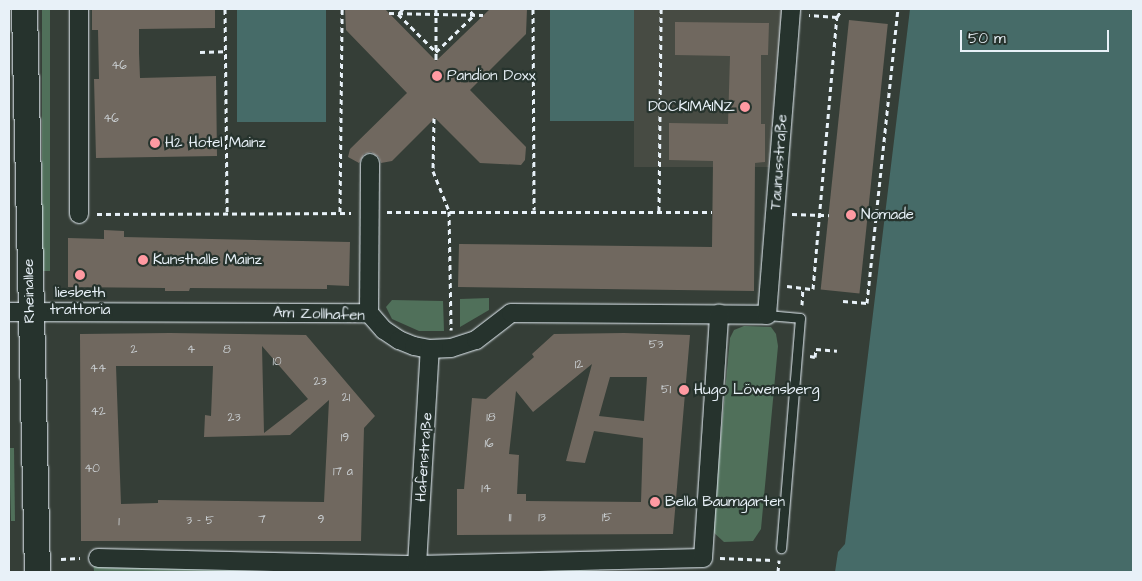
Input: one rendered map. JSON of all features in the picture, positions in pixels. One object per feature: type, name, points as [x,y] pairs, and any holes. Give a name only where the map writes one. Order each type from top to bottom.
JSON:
[{"type":"main road","name":"Rheinallee","points":[[24,9],[17,67],[19,312],[37,572]]},
{"type":"street","points":[[79,9],[81,72],[79,214]]},
{"type":"street","name":"Taunusstraße","points":[[767,315],[790,11]]},
{"type":"street","points":[[369,312],[370,163]]},
{"type":"street","name":"Am Zollhafen","points":[[19,312],[369,312],[384,330],[399,340],[414,346],[430,349],[451,348],[476,340],[511,313],[767,315]]},
{"type":"street","points":[[98,558],[417,565],[703,558],[719,314]]},
{"type":"street","name":"Hafenstraße","points":[[417,565],[430,349]]},
{"type":"lane","points":[[767,315],[800,318],[780,548]]},
{"type":"path","points":[[225,9],[227,213]]},
{"type":"path","points":[[398,14],[403,9]]},
{"type":"path","points":[[436,9],[436,61]]},
{"type":"path","points":[[468,9],[474,15]]},
{"type":"path","points":[[533,9],[534,210]]},
{"type":"path","points":[[659,211],[661,9]]},
{"type":"path","points":[[769,284],[813,289],[837,17],[842,9]]},
{"type":"path","points":[[843,301],[867,303],[898,9]]},
{"type":"path","points":[[340,212],[343,11]]},
{"type":"path","points":[[790,11],[837,17]]},
{"type":"path","points":[[389,13],[483,15]]},
{"type":"path","points":[[398,14],[436,52]]},
{"type":"path","points":[[436,52],[474,15]]},
{"type":"path","points":[[526,16],[533,16]]},
{"type":"path","points":[[200,52],[225,51]]},
{"type":"path","points":[[434,118],[433,171],[449,211],[451,348]]},
{"type":"path","points":[[775,213],[829,214]]},
{"type":"path","points":[[866,216],[877,217]]},
{"type":"path","points":[[815,357],[816,349],[837,352]]},
{"type":"path","points":[[703,558],[779,560],[778,572]]},
{"type":"shaded area","points":[[634,9],[786,9],[786,167],[634,167]]},
{"type":"green space","points":[[42,9],[50,9],[50,271],[42,271]]},
{"type":"green space","points":[[489,298],[489,310],[460,327],[460,299]]},
{"type":"green space","points":[[392,300],[443,301],[444,331],[419,331],[392,319],[386,307]]},
{"type":"green space","points":[[744,326],[771,327],[776,334],[778,346],[761,529],[753,541],[724,542],[712,531],[730,338],[734,330]]},
{"type":"green space","points":[[9,448],[14,448],[15,521],[11,521]]},
{"type":"green space","points":[[93,558],[646,572],[94,572]]},
{"type":"water","points":[[237,9],[326,9],[326,122],[237,122]]},
{"type":"water","points":[[550,9],[634,9],[634,121],[550,121]]},
{"type":"water","points":[[910,9],[1133,9],[1133,572],[835,572],[838,552],[845,544]]},
{"type":"building","points":[[92,9],[215,9],[215,28],[139,29],[139,53],[140,78],[216,76],[217,156],[96,158],[94,79],[99,79],[98,30],[92,30]]},
{"type":"building","name":"Pandion Doxx","points":[[345,9],[385,9],[436,61],[490,9],[527,9],[526,34],[470,90],[526,147],[525,160],[521,165],[480,163],[435,118],[392,161],[381,163],[379,157],[371,152],[364,154],[359,163],[348,157],[350,149],[407,93],[346,30]]},
{"type":"building","points":[[849,20],[888,24],[859,294],[821,290]]},
{"type":"building","points":[[675,22],[769,23],[768,55],[761,55],[761,124],[765,124],[765,162],[755,163],[754,291],[458,287],[459,244],[712,247],[713,161],[669,160],[669,123],[728,124],[730,56],[675,55]]},
{"type":"building","points":[[104,230],[124,231],[124,237],[350,242],[349,286],[327,285],[327,289],[190,288],[189,291],[165,291],[165,288],[68,287],[68,238],[104,239]]},
{"type":"building","points":[[624,333],[690,335],[673,534],[457,535],[457,489],[464,489],[472,398],[486,399],[534,357],[532,354],[554,334]],"holes":[[[592,364],[566,461],[585,463],[594,431],[643,438],[641,502],[526,501],[526,494],[517,494],[519,455],[509,454],[516,391],[533,412]],[[610,377],[647,377],[644,421],[599,416]]]},
{"type":"building","points":[[80,334],[306,335],[375,416],[364,428],[361,541],[81,541]],"holes":[[[262,346],[308,399],[264,433]],[[116,366],[213,366],[211,416],[205,415],[204,437],[290,435],[329,400],[324,502],[158,500],[158,503],[121,504]]]},
{"type":"place","name":"Pandion Doxx","points":[[437,76]]},
{"type":"place","name":"DOCK1MAINZ","points":[[745,107]]},
{"type":"place","name":"H2 Hotel Mainz","points":[[155,143]]},
{"type":"place","name":"Nomade","points":[[851,215]]},
{"type":"place","name":"Kunsthalle Mainz","points":[[143,260]]},
{"type":"place","name":"liesbeth trattoria","points":[[80,275]]},
{"type":"place","name":"Hugo Löwensberg","points":[[684,390]]},
{"type":"place","name":"Bella Baumgarten","points":[[655,502]]}]
